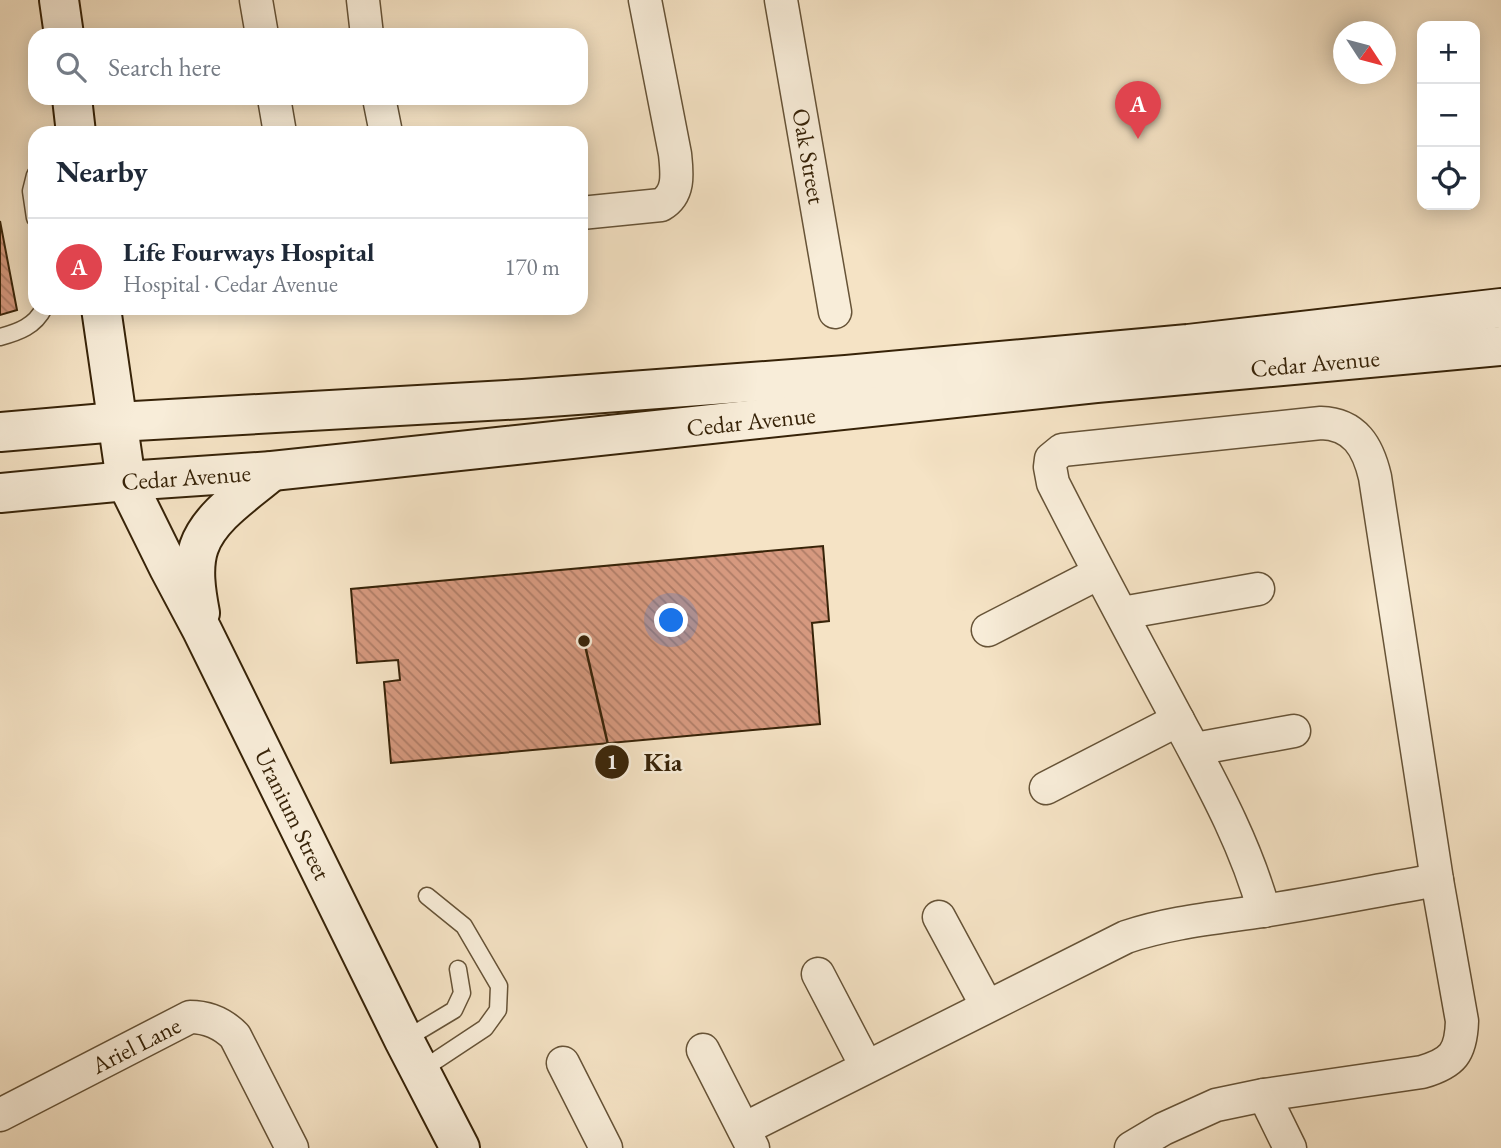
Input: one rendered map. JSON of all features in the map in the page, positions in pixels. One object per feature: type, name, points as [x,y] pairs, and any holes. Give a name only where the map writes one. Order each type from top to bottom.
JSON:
[{"type":"main road","points":[[59,0],[63,28]]},
{"type":"main road","points":[[73,105],[75,126]]},
{"type":"main road","name":"Cedar Avenue","points":[[0,432],[117,422],[536,398],[846,375],[1188,344],[1501,308]]},
{"type":"main road","name":"Uranium Street","points":[[101,315],[126,481],[460,1148]]},
{"type":"main road","name":"Cedar Avenue","points":[[0,493],[272,471],[1096,383],[1501,346]]},
{"type":"main road","points":[[202,630],[196,588],[199,546],[218,518],[272,471]]},
{"type":"street","points":[[256,0],[261,28]]},
{"type":"street","points":[[363,0],[366,28]]},
{"type":"street","points":[[588,212],[662,205],[669,201],[675,190],[675,154],[645,0]]},
{"type":"street","name":"Oak Street","points":[[781,0],[835,312]]},
{"type":"street","points":[[275,105],[279,126]]},
{"type":"street","points":[[380,105],[385,126]]},
{"type":"street","points":[[1131,1148],[1204,1109],[1264,1095],[1422,1072],[1439,1067],[1456,1053],[1461,1038],[1462,1021],[1437,880],[1371,457],[1354,434],[1333,423],[1071,447],[1055,454],[1050,467],[1053,483],[1195,750],[1242,846],[1264,911]]},
{"type":"street","points":[[988,630],[1099,573]]},
{"type":"street","points":[[1122,613],[1258,589]]},
{"type":"street","points":[[1046,788],[1178,720]]},
{"type":"street","points":[[1195,750],[1294,731]]},
{"type":"street","points":[[702,1050],[748,1138],[866,1066],[1087,955],[1136,934],[1190,921],[1264,911],[1437,880]]},
{"type":"street","points":[[939,917],[987,1006]]},
{"type":"street","points":[[818,974],[866,1066]]},
{"type":"street","name":"Ariel Lane","points":[[0,1115],[190,1017],[202,1017],[227,1028],[235,1036],[292,1148]]},
{"type":"street","points":[[563,1063],[606,1148]]},
{"type":"street","points":[[1264,1095],[1290,1148]]},
{"type":"lane","points":[[0,337],[26,328],[40,315]]},
{"type":"lane","points":[[412,1055],[485,1028],[498,1010],[499,986],[464,926],[427,895]]},
{"type":"lane","points":[[412,1055],[454,1010],[462,993],[458,968]]},
{"type":"building","points":[[0,221],[17,310],[0,315]]},
{"type":"building","points":[[823,546],[829,621],[812,623],[820,724],[391,763],[384,682],[400,680],[398,660],[357,663],[351,589]]},
{"type":"place","name":"Life Fourways Hospital","points":[[1138,139]]},
{"type":"place","name":"Kia","points":[[584,641]]}]
